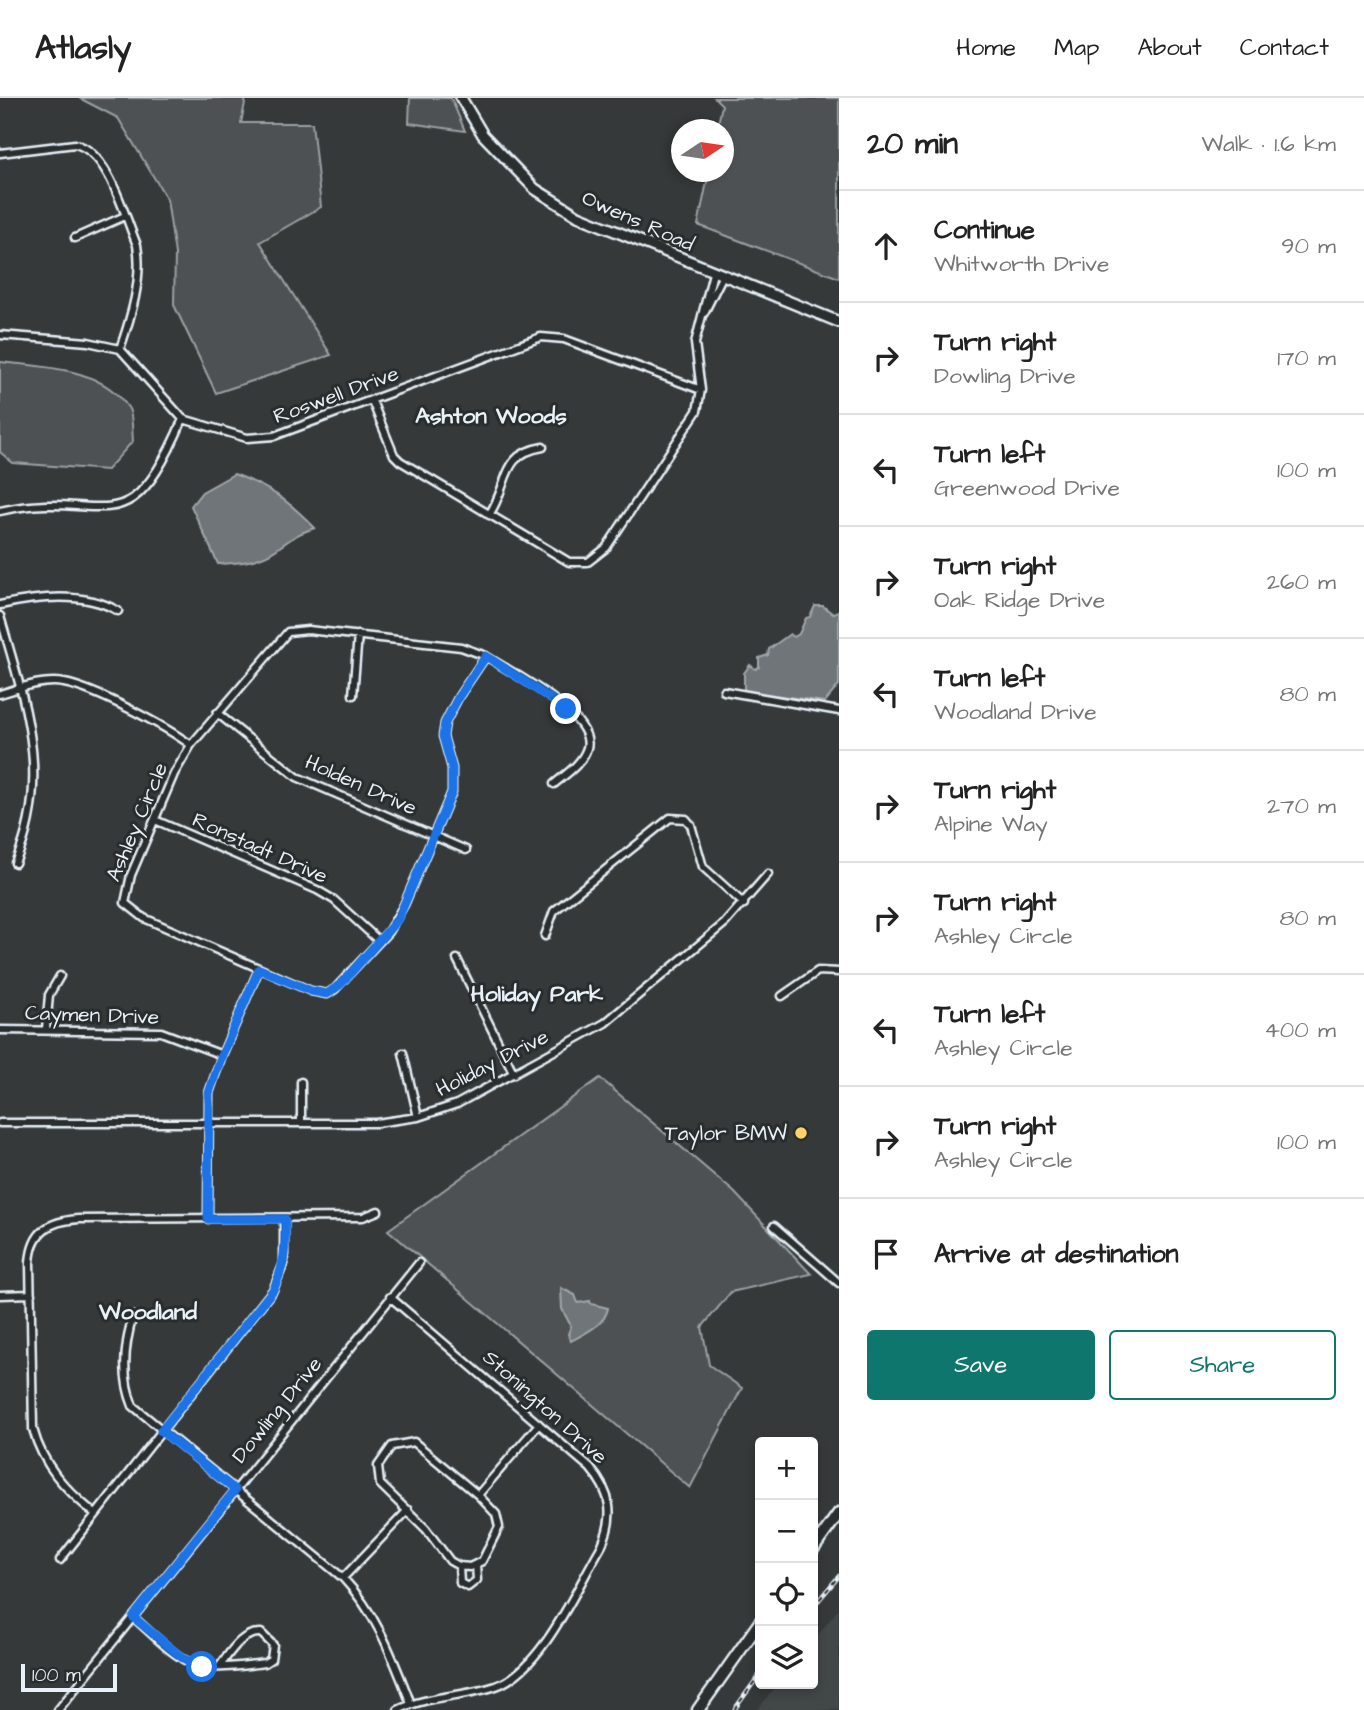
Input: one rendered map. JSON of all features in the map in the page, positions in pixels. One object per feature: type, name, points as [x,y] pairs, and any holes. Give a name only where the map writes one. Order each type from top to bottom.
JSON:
[{"type":"main road","points":[[818,1542],[839,1513]]},
{"type":"main road","points":[[698,1710],[757,1626]]},
{"type":"street","name":"Owens Road","points":[[461,98],[483,135],[535,189],[578,216],[839,322]]},
{"type":"street","points":[[0,153],[64,144],[85,146],[100,162],[137,245],[139,265],[121,349]]},
{"type":"street","points":[[75,238],[125,216]]},
{"type":"street","points":[[372,401],[394,455],[400,461],[569,562],[588,562],[598,557],[691,421],[700,401],[701,390],[695,343],[718,275]]},
{"type":"street","points":[[0,335],[88,342],[121,349],[183,419],[158,473],[144,490],[125,504],[104,510],[46,505],[0,511]]},
{"type":"street","name":"Roswell Drive","points":[[183,419],[247,438],[261,438],[372,401],[527,342],[552,336],[701,390]]},
{"type":"street","points":[[488,515],[503,490],[513,460],[519,453],[543,447]]},
{"type":"street","points":[[0,605],[46,597],[104,603],[118,611]]},
{"type":"street","points":[[0,616],[33,743],[30,821],[15,863]]},
{"type":"street","name":"Ashley Circle","points":[[486,656],[459,696],[445,723],[443,736],[454,780],[450,803],[398,919],[327,994],[311,991],[144,918],[125,903],[131,875],[174,774],[191,745],[288,632],[308,630],[461,647],[486,656],[566,709],[584,729],[588,739],[581,759],[554,784]]},
{"type":"street","points":[[353,695],[358,635]]},
{"type":"street","points":[[0,694],[52,682],[71,685],[156,722],[191,745]]},
{"type":"street","points":[[724,691],[839,711]]},
{"type":"street","name":"Holden Drive","points":[[217,713],[297,777],[466,850]]},
{"type":"street","points":[[545,936],[554,911],[670,818],[686,819],[691,825],[703,867],[744,904]]},
{"type":"street","name":"Ronstadt Drive","points":[[155,820],[317,890],[334,900],[379,941]]},
{"type":"street","name":"Holiday Drive","points":[[0,1123],[376,1123],[418,1116],[457,1104],[605,1023],[744,904],[768,874]]},
{"type":"street","points":[[457,959],[514,1074]]},
{"type":"street","points":[[208,1219],[209,1093],[222,1055],[259,969]]},
{"type":"street","points":[[782,996],[818,971],[839,972]]},
{"type":"street","points":[[46,1029],[49,995],[60,976]]},
{"type":"street","name":"Caymen Drive","points":[[0,1031],[46,1029],[161,1032],[222,1055]]},
{"type":"street","points":[[403,1053],[418,1116]]},
{"type":"street","points":[[300,1123],[301,1082]]},
{"type":"street","points":[[94,1513],[55,1476],[38,1446],[32,1411],[31,1250],[40,1230],[50,1224],[79,1219],[363,1217],[378,1211]]},
{"type":"street","points":[[60,1560],[94,1513],[273,1290],[284,1263],[285,1219]]},
{"type":"street","points":[[774,1226],[839,1283]]},
{"type":"street","name":"Dowling Drive","points":[[58,1710],[419,1263]]},
{"type":"street","points":[[0,1296],[31,1294]]},
{"type":"street","name":"Stonington Drive","points":[[390,1297],[600,1479],[611,1505],[608,1533],[542,1646],[520,1672],[494,1687],[411,1704],[398,1710]]},
{"type":"street","points":[[133,1317],[127,1338],[128,1392],[134,1406],[161,1431],[343,1578],[366,1605],[379,1628],[411,1704]]},
{"type":"street","points":[[478,1495],[539,1424]]},
{"type":"street","points":[[399,1442],[421,1445],[478,1495],[496,1514],[499,1527],[486,1556],[476,1565],[459,1566],[450,1561],[408,1510],[380,1484],[376,1475],[382,1459],[399,1442]]},
{"type":"street","points":[[343,1578],[408,1510]]},
{"type":"street","points":[[459,1566],[460,1583],[468,1587],[477,1580],[476,1565]]},
{"type":"street","points":[[133,1617],[192,1664],[219,1667],[265,1663],[271,1659],[273,1645],[261,1633],[252,1632],[245,1636],[219,1667]]},
{"type":"shaded area","points":[[79,98],[246,98],[241,123],[312,123],[321,207],[260,242],[331,355],[216,393],[174,305],[175,254],[167,199],[118,118]]},
{"type":"shaded area","points":[[410,98],[451,98],[465,131],[409,123]]},
{"type":"shaded area","points":[[715,98],[839,98],[839,278],[698,225],[707,182],[734,182],[734,119],[719,119],[722,105]]},
{"type":"shaded area","points":[[0,362],[53,368],[88,377],[104,385],[118,395],[129,409],[133,441],[107,470],[13,463],[0,452]]},
{"type":"shaded area","points":[[234,474],[278,495],[315,528],[294,537],[263,557],[218,564],[191,506],[202,492]]},
{"type":"shaded area","points":[[815,606],[823,606],[833,614],[839,610],[839,685],[825,702],[744,691],[744,673],[750,665],[755,669],[759,667],[759,658],[768,655],[769,649],[790,634],[794,637],[799,634]]},
{"type":"shaded area","points":[[600,1078],[734,1192],[811,1274],[731,1292],[702,1327],[709,1365],[742,1388],[690,1488],[388,1230]]},
{"type":"shaded area","points":[[561,1288],[575,1295],[578,1303],[590,1301],[591,1304],[608,1308],[599,1324],[571,1341],[568,1334],[571,1326],[562,1309]]},
{"type":"shaded area","points":[[839,1608],[839,1710],[757,1710],[774,1689],[818,1689],[818,1635]]},
{"type":"railway","points":[[818,1601],[839,1576]]},
{"type":"railway","points":[[734,1710],[755,1681]]},
{"type":"place","name":"Taylor BMW","points":[[801,1133]]},
{"type":"district","name":"Ashton Woods","points":[[491,416]]},
{"type":"district","name":"Holiday Park","points":[[537,994]]},
{"type":"district","name":"Woodland","points":[[148,1312]]},
{"type":"route","points":[[202,1667],[183,1658],[133,1617],[235,1490],[161,1431],[265,1303],[281,1276],[286,1244],[285,1219],[208,1219],[208,1110],[213,1076],[259,969],[311,991],[327,994],[341,984],[398,919],[450,803],[454,780],[443,736],[445,723],[459,696],[486,656],[566,709]]}]
